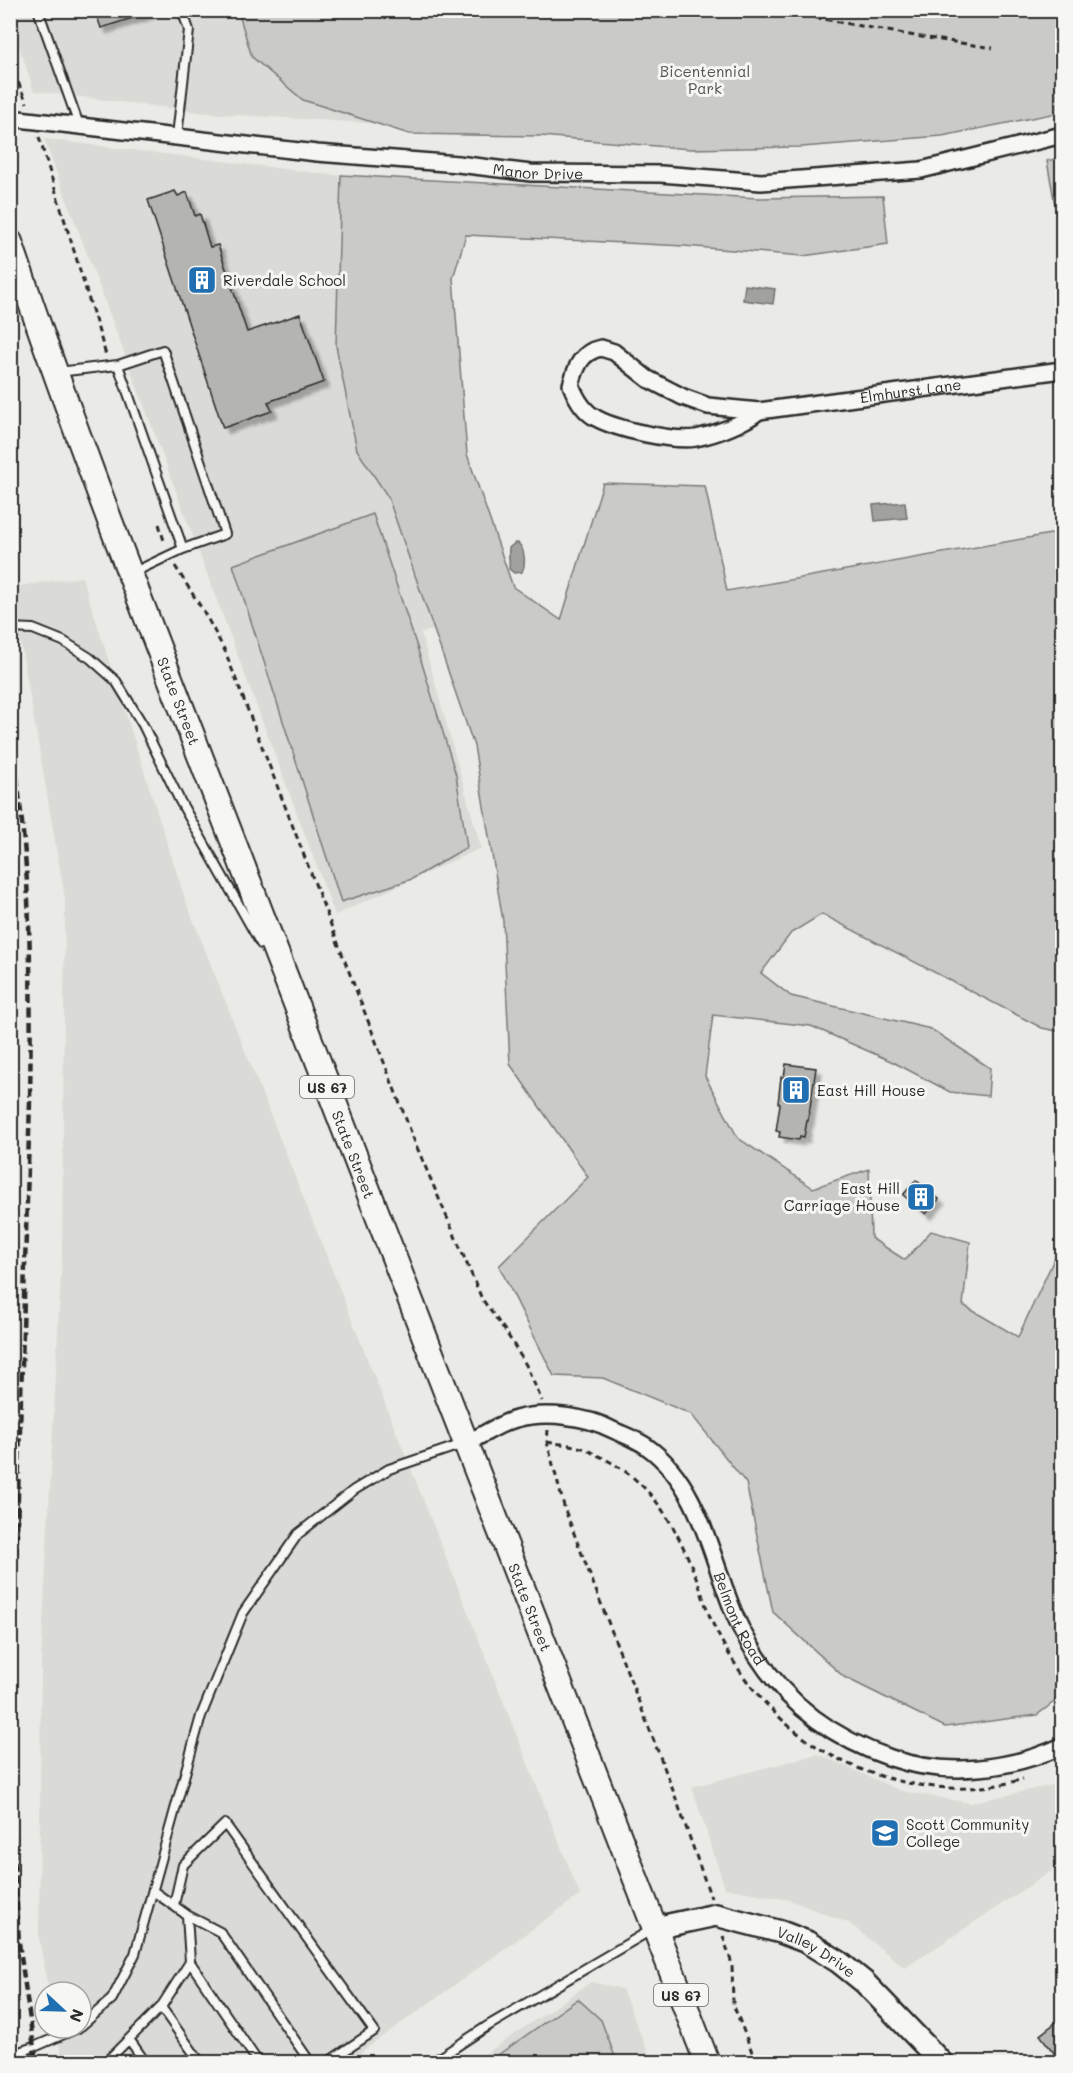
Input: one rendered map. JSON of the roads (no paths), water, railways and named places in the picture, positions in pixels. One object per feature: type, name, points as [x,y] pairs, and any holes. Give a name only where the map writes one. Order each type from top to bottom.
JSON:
[{"type":"main road","name":"State Street","points":[[10,242],[54,372],[130,574],[384,1237],[467,1443],[707,2062]]},
{"type":"street","name":"Manor Drive","points":[[10,118],[317,153],[458,164],[531,173],[661,174],[761,182],[921,170],[1062,135]]},
{"type":"street","name":"Elmhurst Lane","points":[[759,411],[746,421],[694,439],[667,438],[646,435],[596,418],[583,408],[571,386],[579,363],[589,350],[601,348],[614,352],[648,379],[683,398],[708,406],[759,411],[1062,370]]},
{"type":"street","name":"Belmont Road","points":[[467,1443],[516,1419],[562,1415],[604,1425],[646,1446],[676,1475],[697,1514],[737,1621],[758,1657],[788,1697],[813,1719],[864,1749],[913,1766],[976,1769],[1013,1763],[1048,1753],[1062,1746]]},
{"type":"street","name":"Valley Drive","points":[[655,1928],[716,1915],[798,1938],[839,1962],[864,1982],[941,2062]]},
{"type":"lane","points":[[38,10],[79,125]]},
{"type":"lane","points":[[177,136],[189,30],[182,10]]},
{"type":"lane","points":[[54,372],[114,366],[163,350],[225,534],[183,549],[130,574]]},
{"type":"lane","points":[[114,366],[183,549]]},
{"type":"lane","points":[[10,628],[33,629],[63,641],[90,658],[116,681],[143,725],[180,801],[295,1003]]},
{"type":"lane","points":[[93,2015],[112,1999],[135,1954],[201,1716],[243,1613],[298,1534],[354,1490],[389,1469],[467,1443]]},
{"type":"lane","points":[[174,1905],[183,1865],[225,1824],[374,2031],[328,2062]]},
{"type":"lane","points":[[153,1891],[188,1915],[220,1932],[310,2062]]},
{"type":"lane","points":[[188,1915],[190,1962],[258,2062]]},
{"type":"lane","points":[[433,2062],[486,2027],[655,1928]]},
{"type":"lane","points":[[106,2062],[161,2007],[190,1962]]},
{"type":"lane","points":[[161,2007],[200,2062]]},
{"type":"lane","points":[[129,2039],[145,2062]]},
{"type":"lane","points":[[10,2055],[50,2040]]},
{"type":"railway","points":[[10,724],[27,878],[31,1026],[10,1758]]},
{"type":"railway","points":[[10,1781],[19,1943],[36,2062]]},
{"type":"place","name":"Riverdale School","points":[[202,280]]},
{"type":"place","name":"East Hill House","points":[[796,1090]]},
{"type":"place","name":"East Hill Carriage House","points":[[921,1197]]},
{"type":"place","name":"Scott Community College","points":[[885,1833]]},
{"type":"park label","name":"Bicentennial Park","points":[[705,80]]}]
